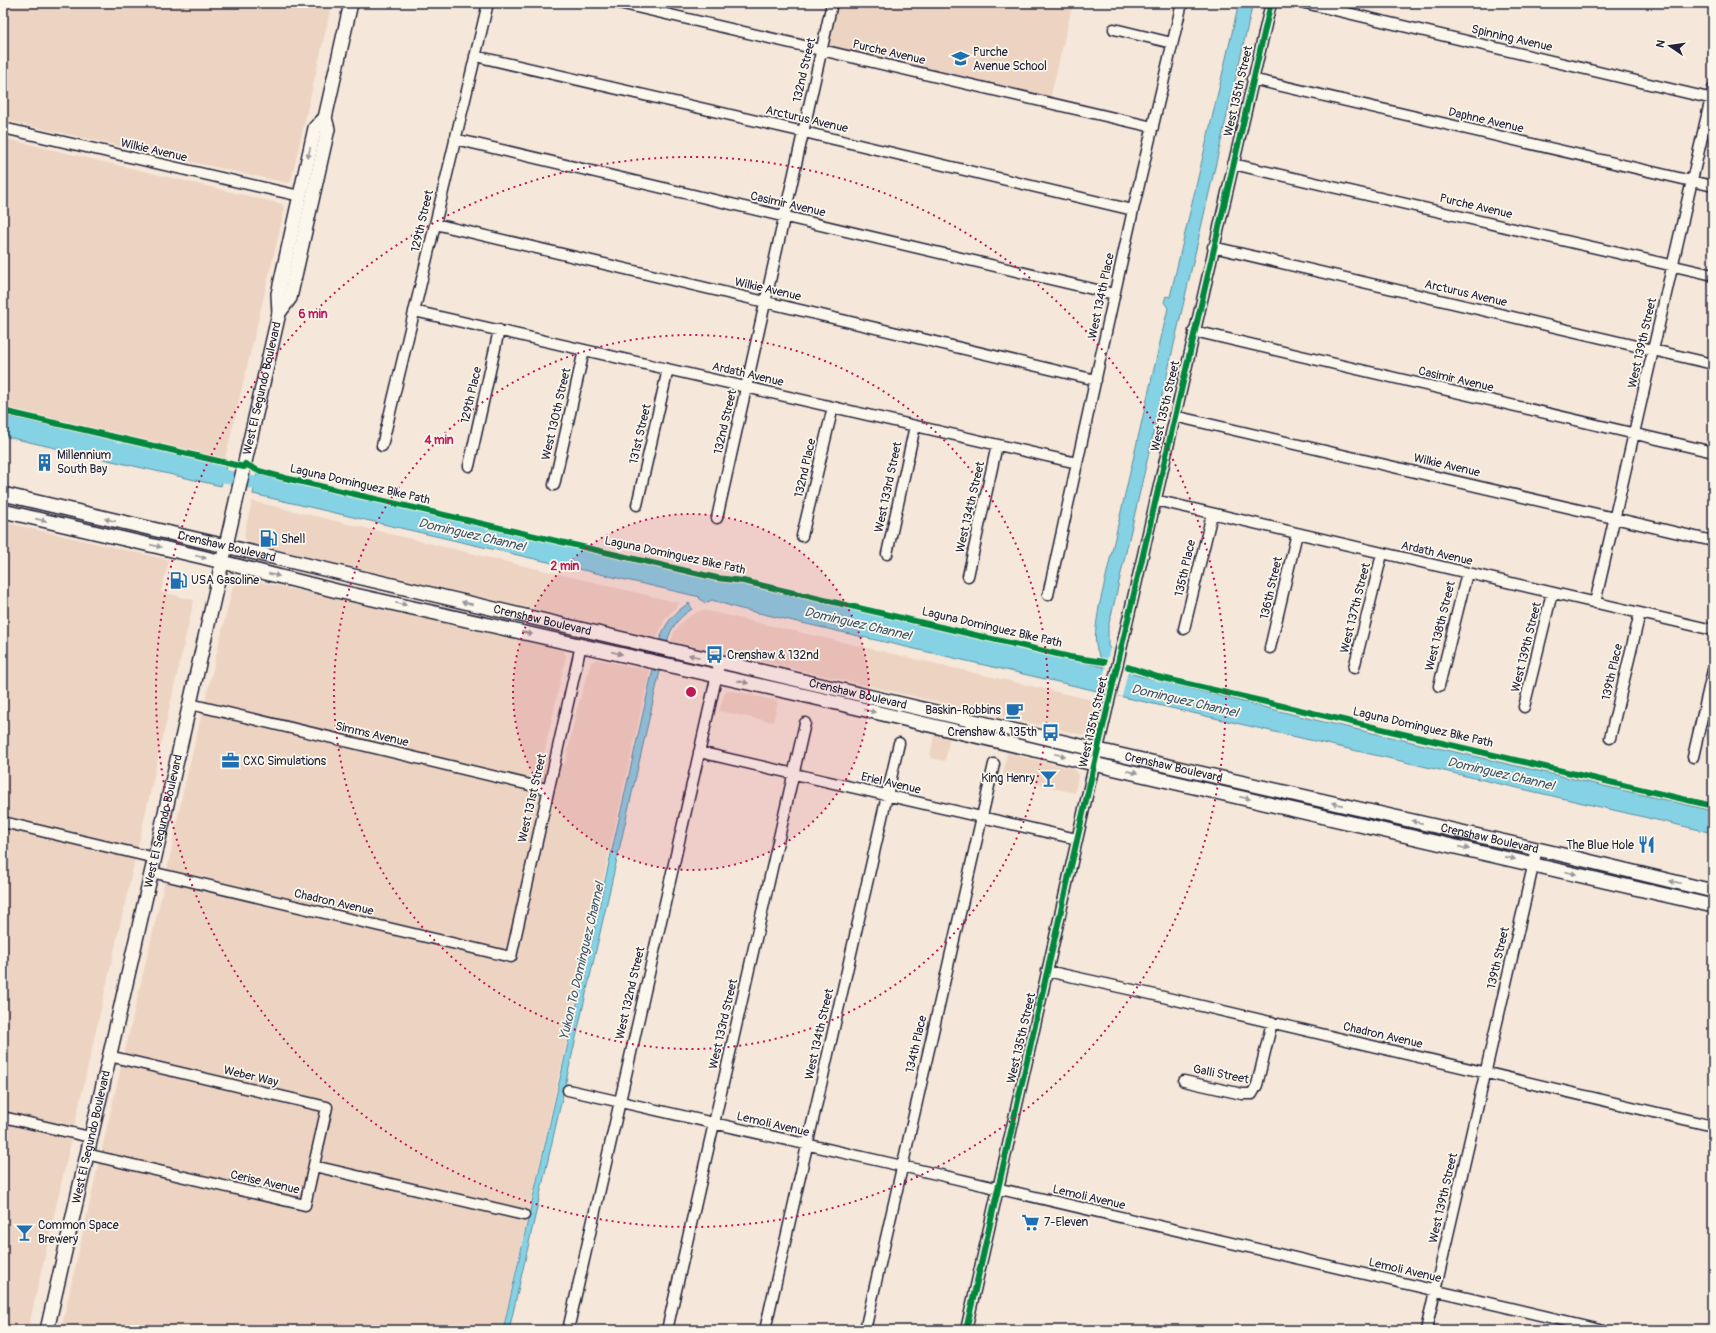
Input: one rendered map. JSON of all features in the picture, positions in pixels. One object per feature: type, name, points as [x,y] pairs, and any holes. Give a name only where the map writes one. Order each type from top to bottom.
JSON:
[{"type":"main road","name":"West El Segundo Boulevard","points":[[279,313],[290,298],[328,129],[325,118],[351,3]]},
{"type":"main road","name":"West El Segundo Boulevard","points":[[47,1330],[279,313],[303,205],[303,200],[300,196],[315,128],[325,118]]},
{"type":"main road","name":"Crenshaw Boulevard","points":[[3,494],[584,631],[720,661],[1098,750],[1537,849],[1713,891]]},
{"type":"main road","name":"Crenshaw Boulevard","points":[[3,511],[223,562],[337,591],[716,675],[1094,764],[1713,906]]},
{"type":"main road","points":[[581,645],[584,631]]},
{"type":"main road","points":[[1206,789],[1210,775]]},
{"type":"main road","points":[[1371,827],[1375,812]]},
{"type":"street","name":"129th Street","points":[[382,446],[488,3]]},
{"type":"street","name":"Purche Avenue","points":[[619,3],[1153,127]]},
{"type":"street","name":"132nd Street","points":[[717,518],[832,3]]},
{"type":"street","name":"West 134th Place","points":[[1048,595],[1133,210],[1182,3]]},
{"type":"street","name":"West 135th Street","points":[[966,1330],[1094,764],[1252,79],[1271,3]]},
{"type":"street","name":"Spinning Avenue","points":[[1305,3],[1712,96]]},
{"type":"street","points":[[1114,29],[1172,43]]},
{"type":"street","name":"Arcturus Avenue","points":[[475,56],[1133,210]]},
{"type":"street","name":"Daphne Avenue","points":[[1252,79],[1713,186]]},
{"type":"street","name":"West 139th Street","points":[[1595,603],[1712,96]]},
{"type":"street","name":"Wilkie Avenue","points":[[3,128],[300,196]]},
{"type":"street","name":"Casimir Avenue","points":[[455,139],[1114,294]]},
{"type":"street","name":"Purche Avenue","points":[[1233,164],[1713,274]]},
{"type":"street","name":"Wilkie Avenue","points":[[435,224],[1096,380]]},
{"type":"street","name":"Arcturus Avenue","points":[[1213,247],[1713,364]]},
{"type":"street","name":"Ardath Avenue","points":[[414,311],[1077,463]]},
{"type":"street","name":"129th Place","points":[[469,466],[499,330]]},
{"type":"street","name":"Casimir Avenue","points":[[1194,331],[1713,452]]},
{"type":"street","name":"West 130th Street","points":[[554,484],[584,350]]},
{"type":"street","name":"131st Street","points":[[637,504],[668,369]]},
{"type":"street","name":"132nd Place","points":[[802,536],[832,407]]},
{"type":"street","name":"Wilkie Avenue","points":[[1174,416],[1713,541]]},
{"type":"street","name":"West 133rd Street","points":[[887,554],[915,426]]},
{"type":"street","name":"West 134th Street","points":[[968,576],[997,445]]},
{"type":"street","name":"Ardath Avenue","points":[[1155,500],[1713,630]]},
{"type":"street","name":"135th Place","points":[[1184,629],[1212,514]]},
{"type":"street","name":"136th Street","points":[[1270,648],[1297,533]]},
{"type":"street","name":"West 137th Street","points":[[1354,668],[1382,554]]},
{"type":"street","name":"West 138th Street","points":[[1439,686],[1467,573]]},
{"type":"street","name":"West 139th Street","points":[[1524,707],[1552,593]]},
{"type":"street","name":"139th Place","points":[[1610,738],[1640,613]]},
{"type":"street","name":"West 131st Street","points":[[511,957],[547,789],[581,645]]},
{"type":"street","name":"West 132nd Street","points":[[568,1330],[720,661]]},
{"type":"street","points":[[1693,757],[1713,670]]},
{"type":"street","name":"Simms Avenue","points":[[190,704],[547,789]]},
{"type":"street","name":"West 133rd Street","points":[[667,1330],[805,723]]},
{"type":"street","name":"West 134th Street","points":[[765,1330],[899,743]]},
{"type":"street","name":"Eriel Avenue","points":[[699,752],[1077,839]]},
{"type":"street","name":"134th Place","points":[[865,1330],[994,764]]},
{"type":"street","points":[[3,822],[155,858]]},
{"type":"street","name":"139th Street","points":[[1485,1072],[1537,849]]},
{"type":"street","name":"Chadron Avenue","points":[[152,872],[511,957]]},
{"type":"street","name":"Chadron Avenue","points":[[1047,972],[1272,1022],[1713,1126]]},
{"type":"street","name":"Galli Street","points":[[1184,1080],[1242,1094],[1252,1094],[1257,1085],[1272,1022]]},
{"type":"street","name":"Weber Way","points":[[109,1056],[327,1107],[314,1166]]},
{"type":"street","name":"West 139th Street","points":[[1426,1330],[1485,1072]]},
{"type":"street","name":"Lemoli Avenue","points":[[568,1090],[1435,1290],[1585,1328],[1604,1330]]},
{"type":"street","points":[[3,1117],[90,1137]]},
{"type":"street","name":"Cerise Avenue","points":[[86,1154],[305,1205],[314,1166]]},
{"type":"street","points":[[314,1166],[524,1215]]},
{"type":"shaded area","points":[[3,3],[332,3],[291,181],[287,183],[3,120]]},
{"type":"shaded area","name":"Purche Avenue School","points":[[832,3],[1073,3],[1049,103],[822,50]]},
{"type":"shaded area","points":[[3,138],[282,204],[285,208],[225,459],[3,408]]},
{"type":"shaded area","points":[[252,501],[680,603],[665,619],[657,638],[250,543],[245,539],[244,535]]},
{"type":"shaded area","points":[[3,522],[169,560],[161,592],[194,600],[28,1330],[3,1330]]},
{"type":"shaded area","points":[[242,578],[562,649],[566,656],[543,758],[554,759],[565,764],[576,713],[591,662],[597,659],[650,671],[502,1330],[61,1330],[166,876],[182,796],[234,582]]},
{"type":"shaded area","points":[[703,610],[1096,701],[1089,731],[1083,735],[671,641],[674,632],[684,620]]},
{"type":"shaded area","points":[[728,690],[778,701],[773,722],[719,711],[725,692]]},
{"type":"shaded area","points":[[935,727],[951,730],[945,761],[930,758]]},
{"type":"shaded area","points":[[1007,753],[1074,769],[1078,775],[1075,793],[1003,776]]},
{"type":"water","points":[[1239,3],[1253,3],[1108,627],[1108,646],[1126,669],[1126,672],[1132,674],[1311,719],[1713,811],[1713,833],[737,608],[712,600],[705,603],[699,598],[700,597],[253,494],[257,474],[716,580],[742,583],[1108,668],[1099,655],[1096,644],[1099,607],[1168,308],[1164,302],[1166,296],[1170,297]]},
{"type":"water","points":[[3,415],[226,466],[221,486],[3,436]]},
{"type":"water","points":[[689,603],[692,609],[683,615],[676,623],[667,642],[660,640],[667,624],[679,610]]},
{"type":"water","points":[[653,669],[660,671],[509,1330],[503,1330]]},
{"type":"pier","points":[[1110,648],[1128,671],[1122,697],[1100,692],[1106,665],[1101,658],[1107,660]]},
{"type":"waterway","name":"Dominguez Channel","points":[[207,472],[272,487]]},
{"type":"cycle path","points":[[966,1330],[1084,809],[1271,3]]},
{"type":"cycle path","points":[[3,411],[244,467]]},
{"type":"cycle path","name":"Laguna Dominguez Bike Path","points":[[245,464],[259,471],[285,478],[717,578],[743,581],[1070,657],[1104,662]]},
{"type":"cycle path","name":"Laguna Dominguez Bike Path","points":[[1128,667],[1158,677],[1713,806]]},
{"type":"place","name":"Purche Avenue School","points":[[960,59]]},
{"type":"place","name":"Millennium South Bay","points":[[44,462]]},
{"type":"place","name":"Shell","points":[[268,539]]},
{"type":"place","name":"USA Gasoline","points":[[178,580]]},
{"type":"place","name":"Crenshaw & 132nd","points":[[714,655]]},
{"type":"place","name":"Baskin-Robbins","points":[[1014,710]]},
{"type":"place","name":"Crenshaw & 135th","points":[[1050,732]]},
{"type":"place","name":"CXC Simulations","points":[[230,761]]},
{"type":"place","name":"King Henry","points":[[1048,778]]},
{"type":"place","name":"The Blue Hole","points":[[1647,845]]},
{"type":"place","name":"7-Eleven","points":[[1031,1222]]},
{"type":"place","name":"Common Space Brewery","points":[[25,1232]]},
{"type":"water label","name":"Yukon To Dominguez Channel","points":[[581,961]]}]
